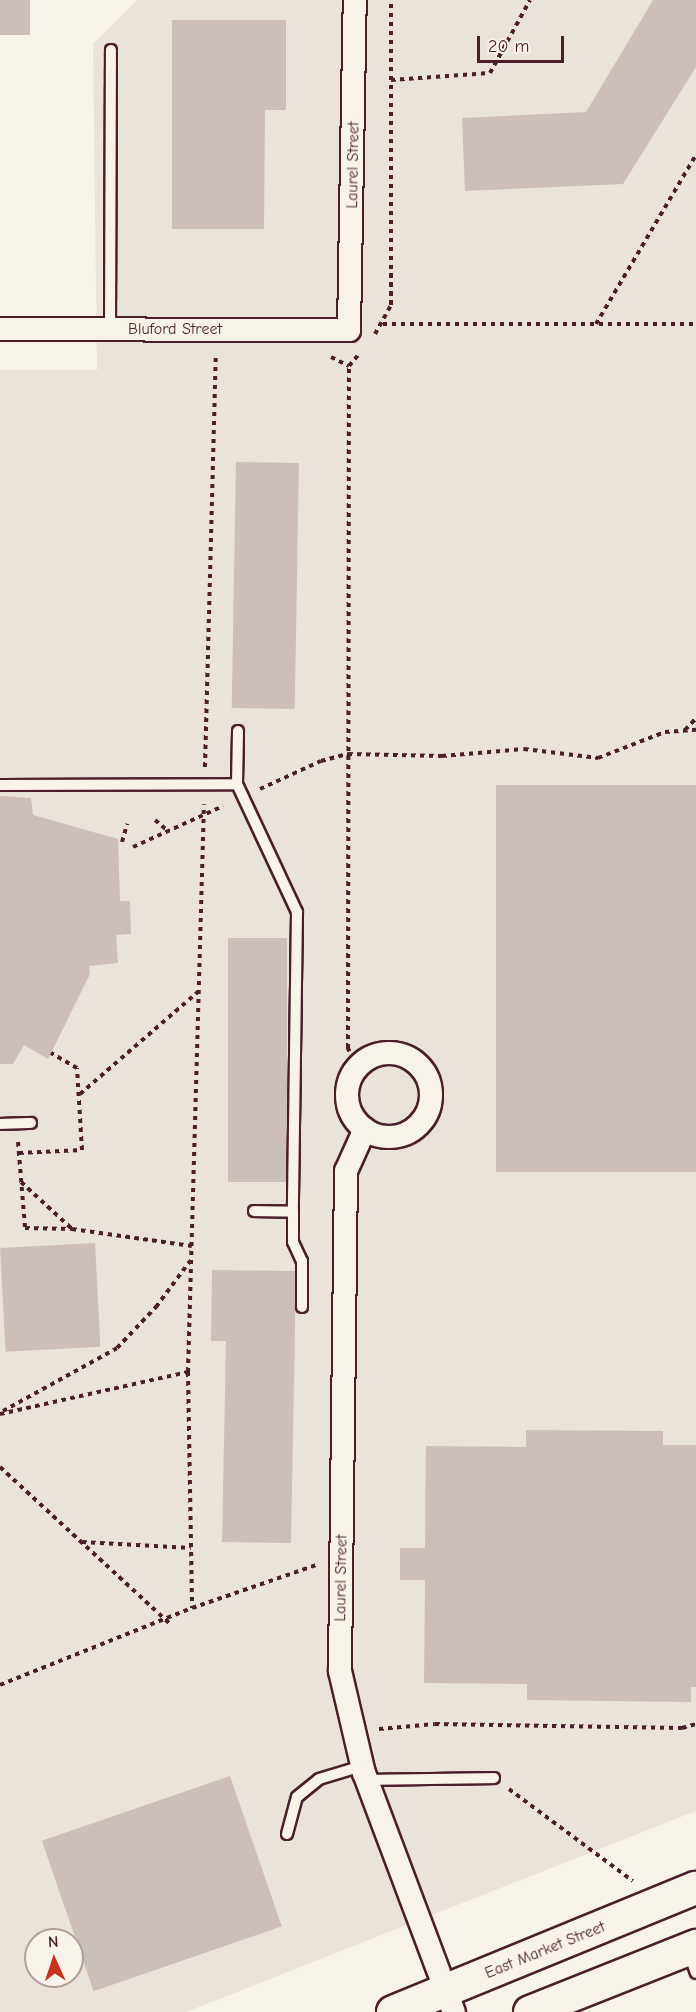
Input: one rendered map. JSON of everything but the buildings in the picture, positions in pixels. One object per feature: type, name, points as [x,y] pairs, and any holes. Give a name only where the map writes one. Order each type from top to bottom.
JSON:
[{"type":"main road","name":"East Market Street","points":[[393,2012],[450,2001],[696,1888]]},
{"type":"main road","points":[[530,2012],[693,1956]]},
{"type":"street","name":"Laurel Street","points":[[349,330],[355,0]]},
{"type":"street","name":"Bluford Street","points":[[0,329],[349,330]]},
{"type":"street","points":[[393,1052],[418,1064],[431,1088],[426,1115],[406,1133],[378,1135],[365,1129],[349,1108],[349,1080],[356,1068],[379,1054],[393,1052]]},
{"type":"street","name":"Laurel Street","points":[[365,1129],[346,1171],[340,1671],[364,1773],[450,2001]]},
{"type":"lane","points":[[110,329],[111,50]]},
{"type":"lane","points":[[238,731],[237,784],[297,912],[293,1242],[302,1261],[302,1307]]},
{"type":"lane","points":[[0,785],[237,784]]},
{"type":"lane","points":[[0,1124],[32,1123]]},
{"type":"lane","points":[[254,1211],[293,1212]]},
{"type":"lane","points":[[287,1834],[297,1797],[319,1779],[364,1773],[494,1778]]},
{"type":"path","points":[[369,341],[383,324],[391,305],[391,0]]},
{"type":"path","points":[[391,80],[490,73],[530,0]]},
{"type":"path","points":[[596,324],[696,155]]},
{"type":"path","points":[[383,324],[696,324]]},
{"type":"path","points":[[356,1068],[348,1048],[349,366],[363,349]]},
{"type":"path","points":[[192,1608],[188,1372],[216,352]]},
{"type":"path","points":[[685,731],[696,718]]},
{"type":"path","points":[[383,754],[442,756],[524,749],[597,758],[665,732],[696,730]]},
{"type":"path","points":[[155,820],[168,831]]},
{"type":"path","points":[[122,842],[127,825]]},
{"type":"path","points":[[79,1094],[199,991]]},
{"type":"path","points":[[19,1153],[82,1150],[77,1068],[51,1053]]},
{"type":"path","points":[[17,1123],[25,1228],[72,1228],[192,1246]]},
{"type":"path","points":[[21,1182],[72,1228]]},
{"type":"path","points":[[0,1414],[117,1348],[156,1307],[191,1259]]},
{"type":"path","points":[[0,1414],[188,1372]]},
{"type":"path","points":[[0,1467],[169,1623]]},
{"type":"path","points":[[81,1542],[191,1548]]},
{"type":"path","points":[[0,1685],[289,1571],[342,1558]]},
{"type":"path","points":[[354,1731],[435,1724],[682,1728],[696,1724]]},
{"type":"path","points":[[494,1778],[662,1902]]},
{"type":"shaded area","points":[[137,0],[696,0],[696,1811],[186,2012],[0,2012],[0,370],[97,370],[93,44]]}]
